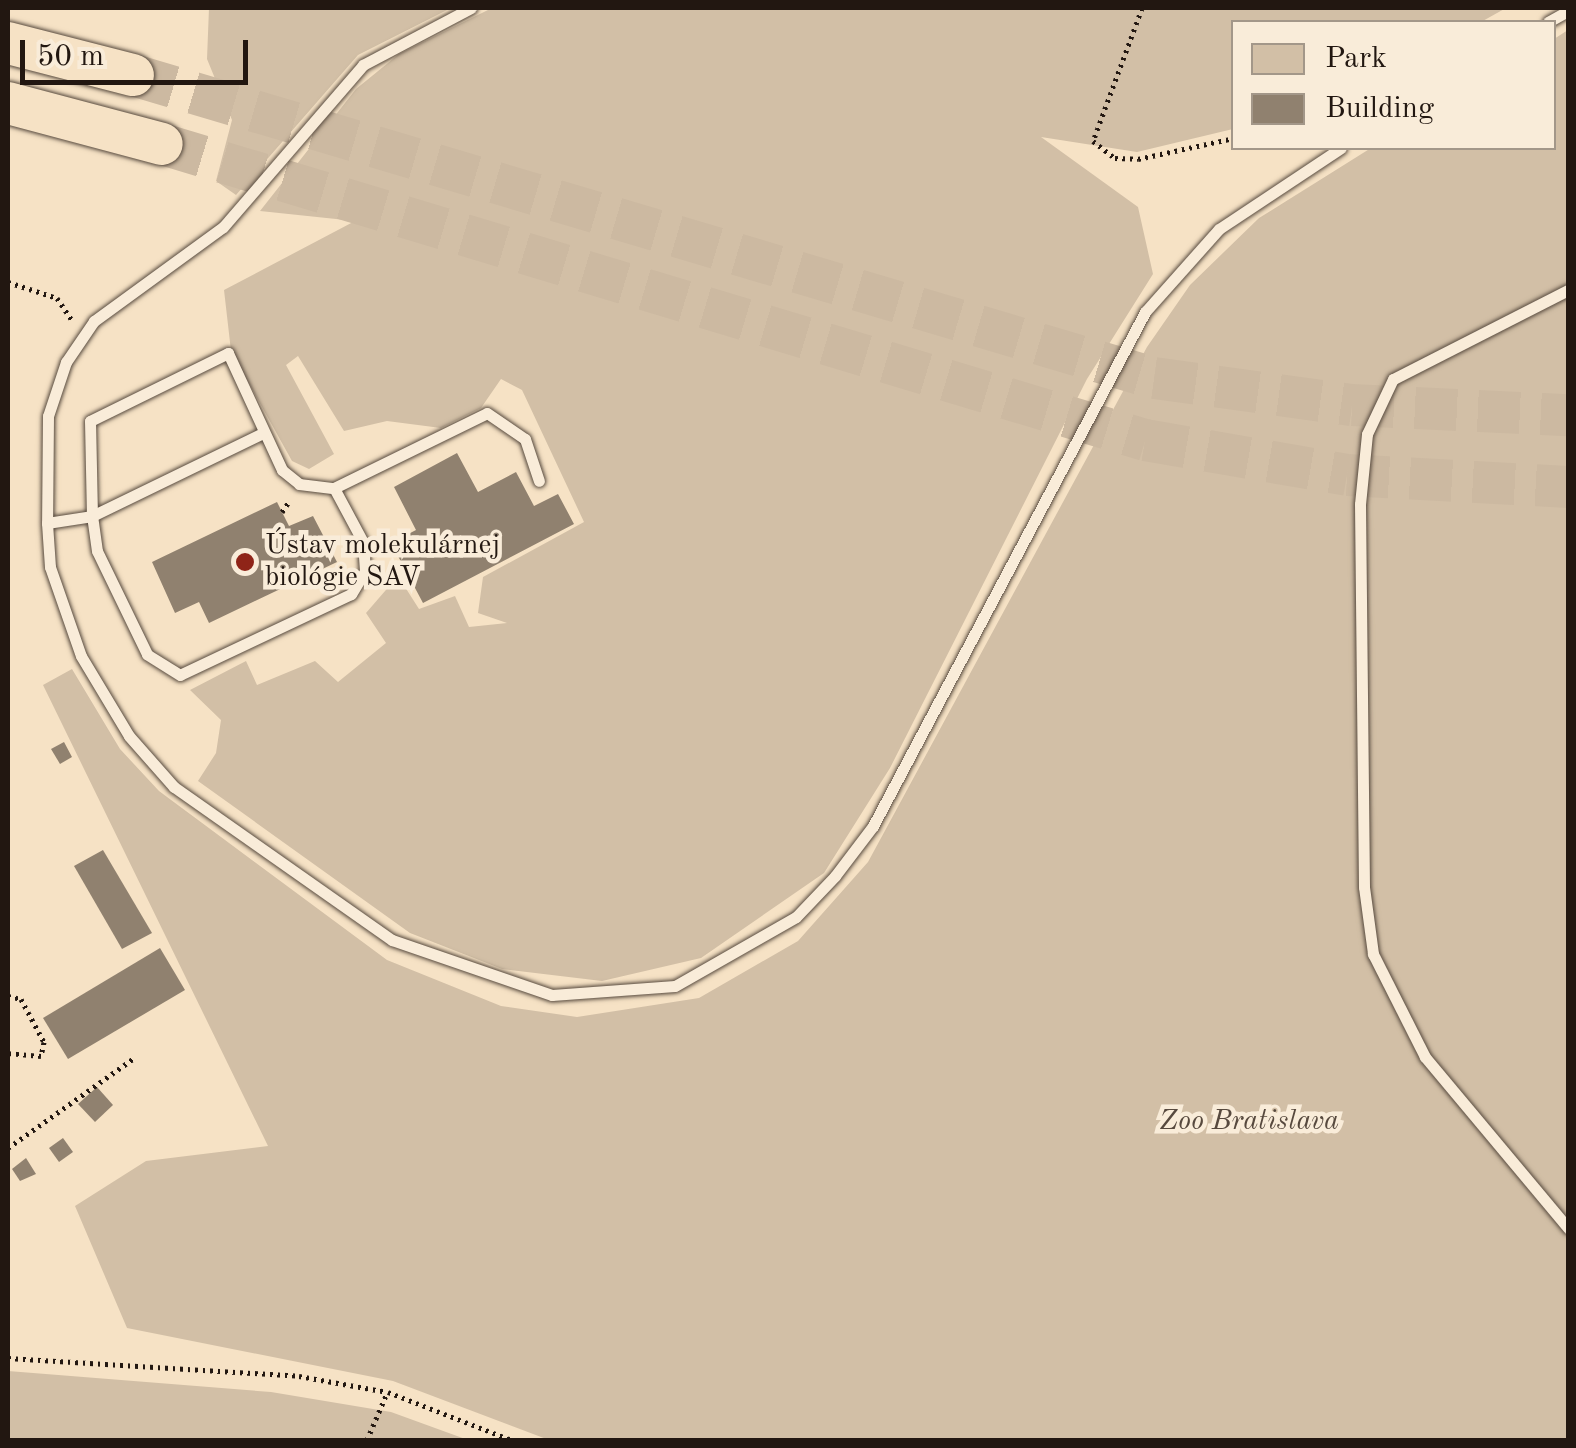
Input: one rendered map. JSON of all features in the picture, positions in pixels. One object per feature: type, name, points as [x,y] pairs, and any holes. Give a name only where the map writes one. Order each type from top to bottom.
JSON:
[{"type":"highway","points":[[8,42],[133,75]]},
{"type":"highway","points":[[8,102],[162,144]]},
{"type":"lane","points":[[471,8],[362,65],[235,215],[114,302],[78,342],[48,416],[46,523],[61,608],[108,707],[151,764],[220,824],[392,940],[450,965],[590,998],[634,996],[713,970],[796,917],[873,826],[1145,312],[1219,229],[1338,150]]},
{"type":"lane","points":[[1568,290],[1393,379],[1367,434],[1360,504],[1364,887],[1373,954],[1424,1057],[1568,1228]]},
{"type":"lane","points":[[334,488],[363,542],[365,570],[351,594],[180,675],[147,654],[96,551],[90,421],[228,353],[263,433],[299,484],[334,488],[487,412],[525,438],[540,480]]},
{"type":"lane","points":[[46,523],[92,516],[263,433]]},
{"type":"path","points":[[1142,8],[1093,141],[1115,158],[1138,159],[1231,139]]},
{"type":"path","points":[[8,282],[57,298],[78,342]]},
{"type":"path","points":[[8,996],[21,998],[44,1042],[41,1056],[8,1053]]},
{"type":"path","points":[[8,1148],[133,1059]]},
{"type":"path","points":[[8,1358],[131,1360],[388,1392],[512,1440]]},
{"type":"path","points":[[366,1440],[388,1392]]},
{"type":"green space","points":[[209,8],[451,8],[358,55],[236,195],[216,181],[232,120],[207,59]]},
{"type":"green space","points":[[492,8],[1506,8],[1485,20],[1231,20],[1231,129],[1137,152],[1041,137],[1138,207],[1153,274],[1087,379],[890,768],[824,873],[701,958],[602,981],[502,969],[410,933],[198,781],[216,753],[221,720],[190,690],[246,661],[257,685],[315,661],[338,682],[386,643],[366,613],[398,576],[419,609],[455,596],[469,627],[507,623],[478,613],[483,577],[584,522],[522,390],[501,379],[481,408],[441,428],[387,421],[344,431],[298,356],[286,365],[334,454],[309,469],[292,461],[231,351],[224,290],[355,221],[260,211],[356,89],[399,54]]},
{"type":"green space","name":"Zoo Bratislava","points":[[1568,30],[1568,1440],[549,1440],[393,1381],[127,1328],[75,1206],[146,1161],[268,1146],[43,685],[72,669],[120,749],[159,791],[387,960],[501,1006],[577,1017],[699,998],[798,941],[868,862],[1147,347],[1190,285],[1259,218],[1368,150],[1556,150],[1556,38]]},
{"type":"green space","points":[[8,1371],[271,1392],[391,1412],[468,1440],[8,1440]]},
{"type":"building","points":[[457,453],[478,492],[516,472],[534,506],[558,494],[574,524],[423,603],[391,543],[416,530],[394,487]]},
{"type":"building","points":[[277,502],[289,526],[313,516],[337,562],[209,623],[199,602],[175,613],[152,562]]},
{"type":"building","points":[[64,742],[72,757],[60,764],[51,749]]},
{"type":"building","points":[[103,850],[152,933],[122,949],[74,866]]},
{"type":"building","points":[[160,948],[185,990],[68,1059],[43,1018]]},
{"type":"building","points":[[97,1087],[113,1105],[95,1122],[78,1104]]},
{"type":"building","points":[[63,1138],[73,1152],[59,1162],[49,1148]]},
{"type":"building","points":[[26,1158],[36,1174],[20,1181],[12,1169]]},
{"type":"tunnel","points":[[133,75],[1154,378],[1352,405],[1568,415]]},
{"type":"tunnel","points":[[162,144],[1145,440],[1347,475],[1568,487]]},
{"type":"place","name":"Ústav molekulárnej biológie SAV","points":[[245,562]]}]
